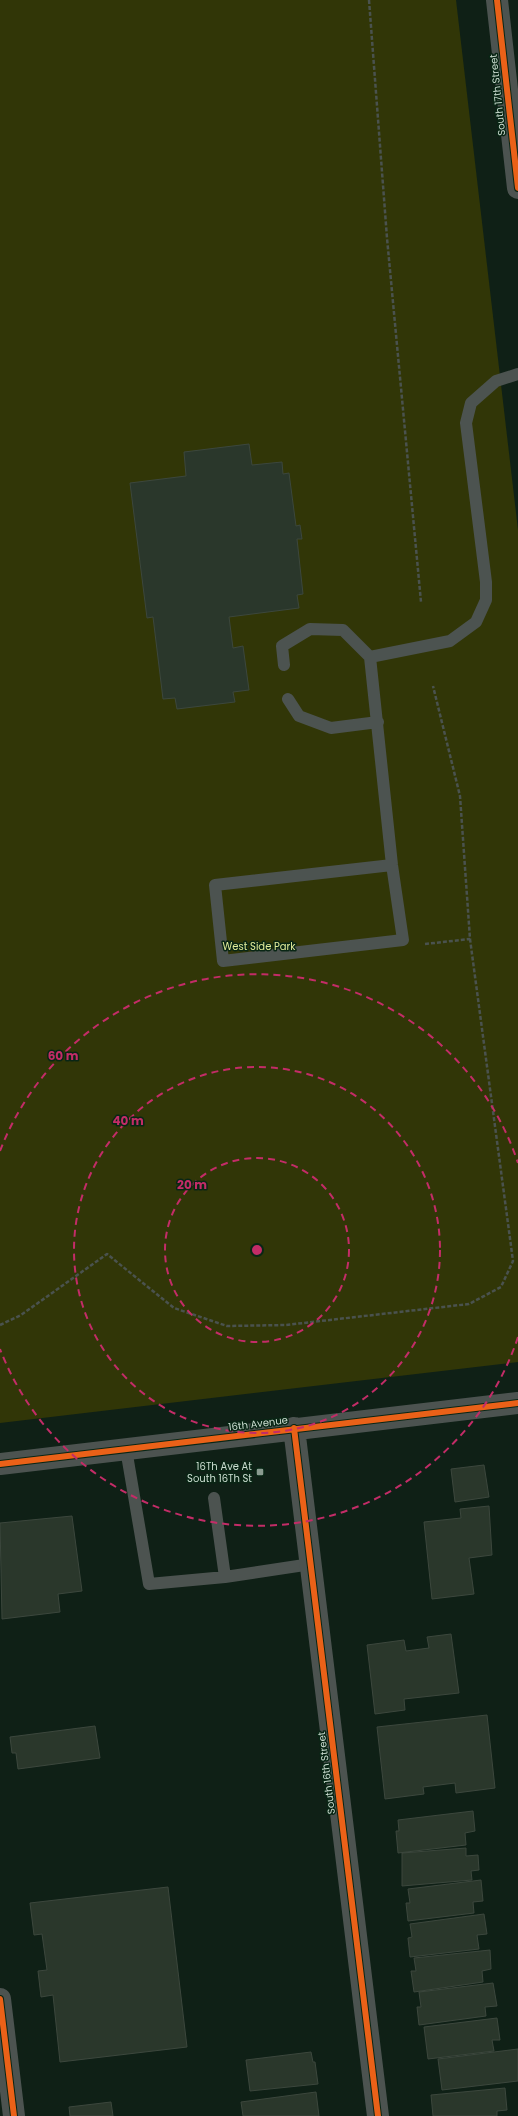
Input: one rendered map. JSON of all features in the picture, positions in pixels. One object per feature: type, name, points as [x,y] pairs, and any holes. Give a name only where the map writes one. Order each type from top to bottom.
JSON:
[{"type":"street","name":"South 17th Street","points":[[497,0],[518,188]]},
{"type":"street","name":"16th Avenue","points":[[0,1464],[294,1428],[518,1403]]},
{"type":"street","name":"South 16th Street","points":[[294,1428],[378,2116]]},
{"type":"street","points":[[0,2000],[14,2116]]},
{"type":"lane","points":[[370,657],[450,641],[476,622],[486,600],[486,582],[466,423],[471,403],[496,381],[518,374]]},
{"type":"lane","points":[[284,665],[282,646],[310,629],[343,630],[370,657],[392,865],[402,940],[223,961],[215,885],[392,865]]},
{"type":"lane","points":[[288,699],[299,716],[331,728],[378,722]]},
{"type":"lane","points":[[126,1449],[149,1584],[225,1577],[311,1564]]},
{"type":"lane","points":[[214,1498],[225,1577]]},
{"type":"path","points":[[369,0],[387,238],[421,602]]},
{"type":"path","points":[[0,1325],[21,1315],[107,1254],[174,1308],[227,1326],[286,1325],[469,1304],[501,1286],[513,1261],[470,939],[460,796],[433,686]]},
{"type":"green space","name":"West Side Park","points":[[0,0],[456,0],[518,530],[518,1362],[0,1423]]},
{"type":"building","points":[[249,444],[252,465],[282,462],[283,474],[289,473],[296,526],[300,525],[302,539],[297,539],[303,594],[297,595],[299,608],[229,617],[233,648],[243,646],[249,690],[233,692],[235,702],[177,709],[175,698],[163,699],[153,617],[147,618],[130,483],[186,476],[184,452]]},
{"type":"building","points":[[484,1465],[489,1497],[455,1502],[451,1469]]},
{"type":"building","points":[[489,1506],[492,1555],[469,1558],[474,1594],[432,1599],[424,1522],[461,1518],[460,1509]]},
{"type":"building","points":[[72,1516],[82,1591],[58,1594],[60,1612],[2,1619],[0,1523]]},
{"type":"building","points":[[451,1634],[459,1693],[404,1699],[405,1710],[375,1714],[367,1645],[404,1640],[406,1651],[429,1648],[427,1637]]},
{"type":"building","points":[[487,1715],[495,1788],[456,1793],[455,1783],[423,1787],[424,1794],[385,1799],[377,1727]]},
{"type":"building","points":[[95,1726],[100,1758],[18,1769],[16,1753],[12,1753],[10,1737]]},
{"type":"building","points":[[473,1811],[475,1831],[465,1833],[466,1845],[398,1853],[396,1831],[399,1831],[398,1820]]},
{"type":"building","points":[[466,1848],[466,1856],[478,1855],[479,1870],[471,1871],[472,1880],[402,1886],[402,1853]]},
{"type":"building","points":[[481,1880],[483,1901],[473,1902],[474,1913],[408,1921],[406,1903],[410,1903],[408,1889]]},
{"type":"building","points":[[168,1887],[187,2047],[60,2062],[53,1995],[41,1997],[38,1971],[47,1970],[42,1934],[34,1935],[30,1903]]},
{"type":"building","points":[[484,1914],[487,1934],[477,1935],[479,1949],[410,1957],[408,1938],[412,1937],[410,1924]]},
{"type":"building","points":[[490,1950],[491,1969],[482,1971],[483,1982],[414,1992],[411,1971],[416,1971],[414,1958]]},
{"type":"building","points":[[493,1983],[497,2006],[485,2007],[486,2016],[419,2025],[417,2007],[421,2007],[419,1992]]},
{"type":"building","points":[[497,2018],[500,2040],[492,2040],[494,2051],[428,2059],[424,2027]]},
{"type":"building","points":[[518,2049],[518,2081],[442,2090],[438,2059]]},
{"type":"building","points":[[311,2052],[313,2062],[315,2062],[318,2084],[250,2091],[246,2060]]},
{"type":"building","points":[[505,2088],[507,2110],[497,2111],[497,2116],[433,2116],[431,2095]]},
{"type":"building","points":[[316,2092],[319,2116],[243,2116],[241,2102]]},
{"type":"building","points":[[111,2102],[113,2116],[70,2116],[69,2107]]},
{"type":"cycle path","points":[[497,0],[518,188]]},
{"type":"cycle path","points":[[0,1464],[518,1403]]},
{"type":"cycle path","points":[[294,1428],[378,2116]]},
{"type":"cycle path","points":[[0,1999],[14,2116]]},
{"type":"place","name":"16Th Ave At South 16Th St","points":[[260,1472]]}]
